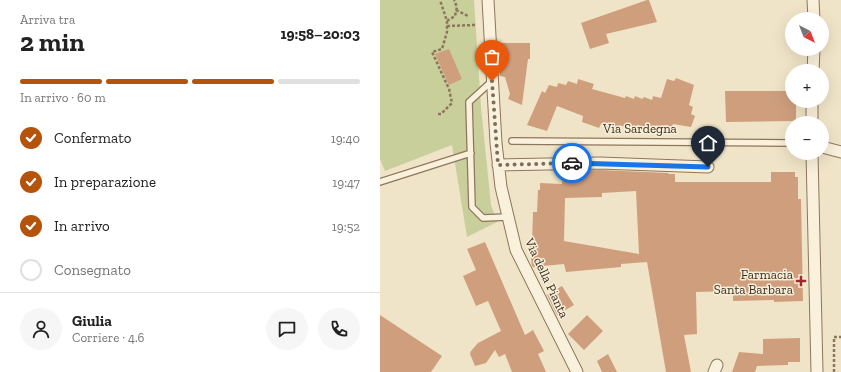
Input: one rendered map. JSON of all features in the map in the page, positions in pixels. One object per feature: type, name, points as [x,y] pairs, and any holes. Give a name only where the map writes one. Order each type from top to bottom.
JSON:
[{"type":"street","name":"Via della Pianta","points":[[488,0],[498,165],[501,187],[508,217],[516,250],[577,372]]},
{"type":"street","points":[[813,0],[814,12]]},
{"type":"street","points":[[829,149],[841,152]]},
{"type":"street","points":[[812,160],[817,372]]},
{"type":"street","points":[[498,165],[600,163],[708,167]]},
{"type":"lane","points":[[492,81],[469,102],[472,207],[483,218],[508,217]]},
{"type":"lane","name":"Via Sardegna","points":[[512,141],[785,143]]},
{"type":"lane","points":[[380,182],[471,153]]},
{"type":"path","points":[[438,114],[441,114],[452,103],[449,89],[432,52],[442,49],[447,26],[447,21],[440,0]]},
{"type":"path","points":[[447,21],[455,16],[456,10],[454,0]]},
{"type":"path","points":[[456,10],[468,16]]},
{"type":"path","points":[[447,26],[475,25]]},
{"type":"path","points":[[834,372],[834,337],[841,338]]},
{"type":"green space","points":[[380,0],[474,0],[481,107],[491,205],[497,222],[467,237],[452,145],[385,171],[380,159]]},
{"type":"building","points":[[649,0],[657,22],[606,34],[609,43],[590,49],[581,23]]},
{"type":"building","points":[[500,43],[530,43],[530,59],[528,59],[522,105],[508,99],[510,94],[505,77],[500,76]]},
{"type":"building","points":[[449,49],[462,79],[449,85],[435,54]]},
{"type":"building","points":[[676,78],[694,85],[689,105],[693,107],[691,114],[695,116],[691,127],[673,124],[672,127],[665,125],[663,128],[656,125],[654,127],[646,124],[645,128],[637,125],[635,127],[629,124],[627,128],[620,125],[619,128],[610,125],[609,128],[601,124],[599,128],[582,122],[583,116],[557,106],[547,131],[527,125],[542,91],[545,93],[549,85],[557,87],[558,83],[566,85],[568,81],[577,84],[578,79],[594,84],[592,89],[625,98],[626,96],[634,99],[635,96],[642,99],[644,97],[652,100],[653,96],[661,98],[667,79],[674,81]]},
{"type":"building","points":[[725,91],[785,91],[785,108],[796,108],[796,116],[785,116],[785,121],[726,122]]},
{"type":"building","points":[[600,170],[668,173],[675,174],[675,182],[771,182],[771,172],[795,172],[795,177],[798,177],[798,199],[801,199],[803,301],[733,301],[733,291],[696,292],[697,334],[684,335],[691,372],[666,372],[647,262],[621,264],[621,267],[566,272],[564,264],[532,266],[529,242],[532,242],[533,212],[537,212],[538,190],[540,190],[540,183],[562,184],[563,171]],"holes":[[[636,191],[639,254],[564,241],[565,198],[602,197],[602,193]]]},
{"type":"building","points":[[485,242],[525,335],[533,330],[544,351],[538,354],[546,372],[512,372],[505,354],[499,357],[495,350],[486,363],[475,366],[470,354],[471,351],[478,343],[501,331],[488,301],[476,306],[463,276],[476,270],[467,249]]},
{"type":"building","points":[[562,286],[574,305],[557,315],[547,295]]},
{"type":"building","points":[[380,315],[442,356],[431,372],[380,372]]},
{"type":"building","points":[[587,315],[603,331],[584,350],[568,334]]},
{"type":"building","points":[[800,338],[800,362],[788,362],[788,365],[757,366],[755,372],[732,372],[739,352],[763,354],[763,339]]},
{"type":"building","points":[[608,354],[617,372],[602,372],[597,361]]},
{"type":"way so far","points":[[492,81],[498,165],[572,163]]},
{"type":"place","name":"Farmacia Santa Barbara","points":[[801,281]]},
{"type":"route","points":[[572,163],[708,167]]}]
